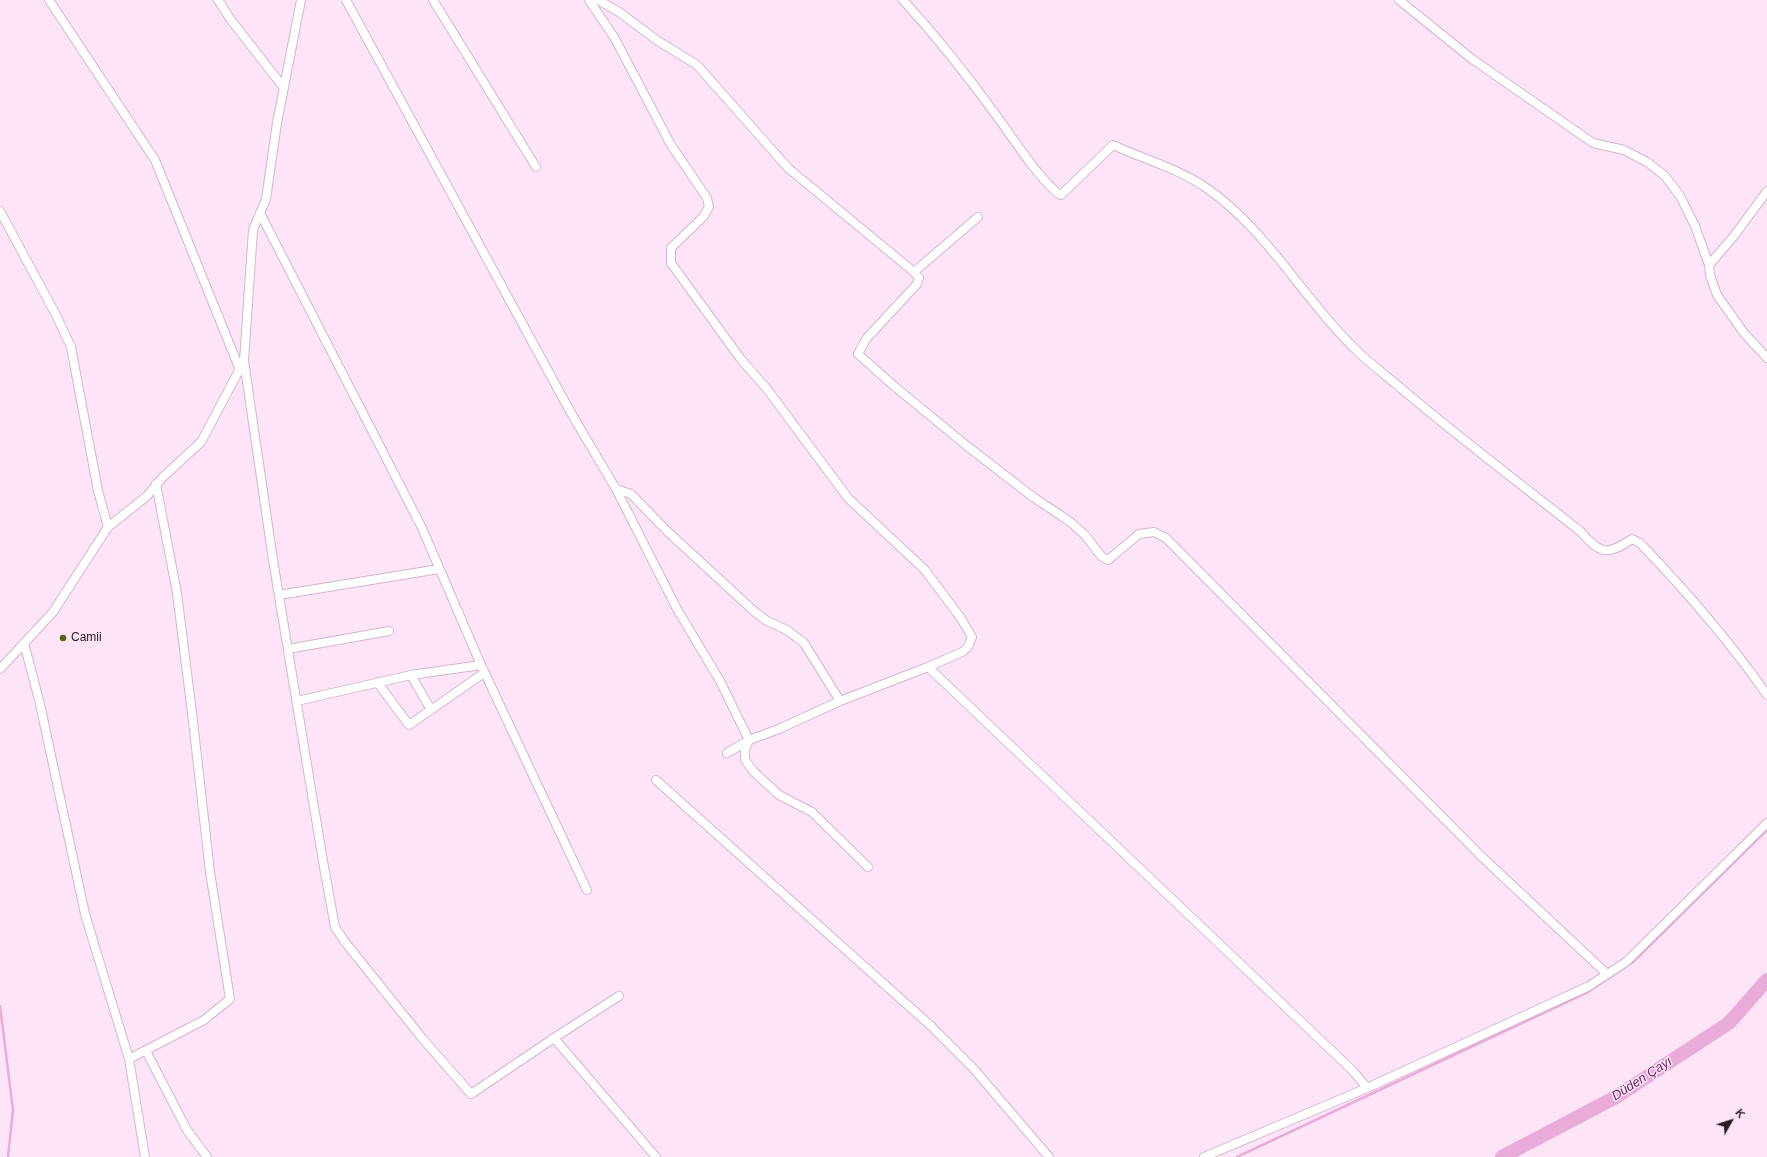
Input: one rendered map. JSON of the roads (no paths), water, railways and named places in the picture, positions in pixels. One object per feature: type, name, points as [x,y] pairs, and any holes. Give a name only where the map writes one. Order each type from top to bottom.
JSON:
[{"type":"street","points":[[49,0],[154,160],[240,370]]},
{"type":"street","points":[[218,0],[231,20],[284,88]]},
{"type":"street","points":[[301,0],[284,88],[266,199],[253,230],[244,361],[279,595],[335,927],[345,942],[422,1038],[471,1094],[619,996]]},
{"type":"street","points":[[346,0],[571,413],[616,489],[677,609],[720,682],[749,740],[745,750],[745,760],[754,772],[779,794],[812,812],[868,867]]},
{"type":"street","points":[[433,0],[536,167]]},
{"type":"street","points":[[589,0],[618,44],[671,145],[707,198],[709,207],[703,217],[671,248],[671,263],[740,358],[767,389],[848,498],[925,570],[960,617],[972,637],[968,647],[962,652],[928,667],[840,700],[779,730],[749,740],[727,753]]},
{"type":"street","points":[[598,0],[619,12],[658,41],[697,65],[788,168],[914,272],[919,278],[917,284],[866,339],[858,354],[894,386],[967,446],[1033,497],[1069,521],[1085,535],[1101,556],[1108,560],[1139,534],[1154,532],[1166,538],[1482,857],[1607,974]]},
{"type":"street","points":[[903,0],[995,113],[1032,166],[1056,192],[1061,195],[1113,145],[1168,167],[1205,187],[1238,214],[1274,254],[1329,322],[1356,350],[1459,438],[1512,477],[1581,532],[1591,543],[1602,550],[1616,550],[1632,539],[1640,543],[1676,580],[1721,633],[1767,695]]},
{"type":"street","points":[[1399,0],[1472,59],[1593,143],[1624,150],[1647,162],[1665,176],[1683,202],[1695,226],[1709,265],[1710,275],[1717,295],[1744,332],[1767,358]]},
{"type":"street","points":[[1709,265],[1734,236],[1767,191]]},
{"type":"street","points":[[0,211],[57,317],[71,347],[98,491],[108,528]]},
{"type":"street","points":[[260,213],[422,528],[484,673],[587,890]]},
{"type":"street","points":[[914,272],[978,217]]},
{"type":"street","points":[[0,669],[53,612],[108,528],[147,496],[156,484],[201,442],[244,361]]},
{"type":"street","points":[[129,1059],[204,1020],[230,999],[210,872],[177,593],[156,484]]},
{"type":"street","points":[[616,489],[631,494],[668,532],[755,612],[767,621],[797,636],[812,654],[840,700]]},
{"type":"street","points":[[279,595],[439,569]]},
{"type":"street","points":[[288,649],[389,631]]},
{"type":"street","points":[[24,643],[40,704],[85,914],[129,1059],[145,1157]]},
{"type":"street","points":[[297,701],[411,675],[481,665]]},
{"type":"street","points":[[928,667],[1353,1071],[1366,1088]]},
{"type":"street","points":[[377,682],[409,725],[484,673]]},
{"type":"street","points":[[411,675],[431,710]]},
{"type":"street","points":[[656,780],[931,1026],[973,1068],[1049,1157]]},
{"type":"street","points":[[1204,1157],[1366,1088],[1589,986],[1626,962],[1767,823]]},
{"type":"street","points":[[554,1038],[656,1157]]},
{"type":"street","points":[[146,1050],[187,1130],[207,1157]]},
{"type":"waterway","points":[[1237,1157],[1588,992],[1633,962],[1767,830]]},
{"type":"waterway","name":"Düden Çayı","points":[[1502,1157],[1616,1097],[1729,1023],[1767,980]]},
{"type":"waterway","points":[[0,1006],[13,1110],[8,1157]]},
{"type":"place","name":"Camii","points":[[63,638]]}]
